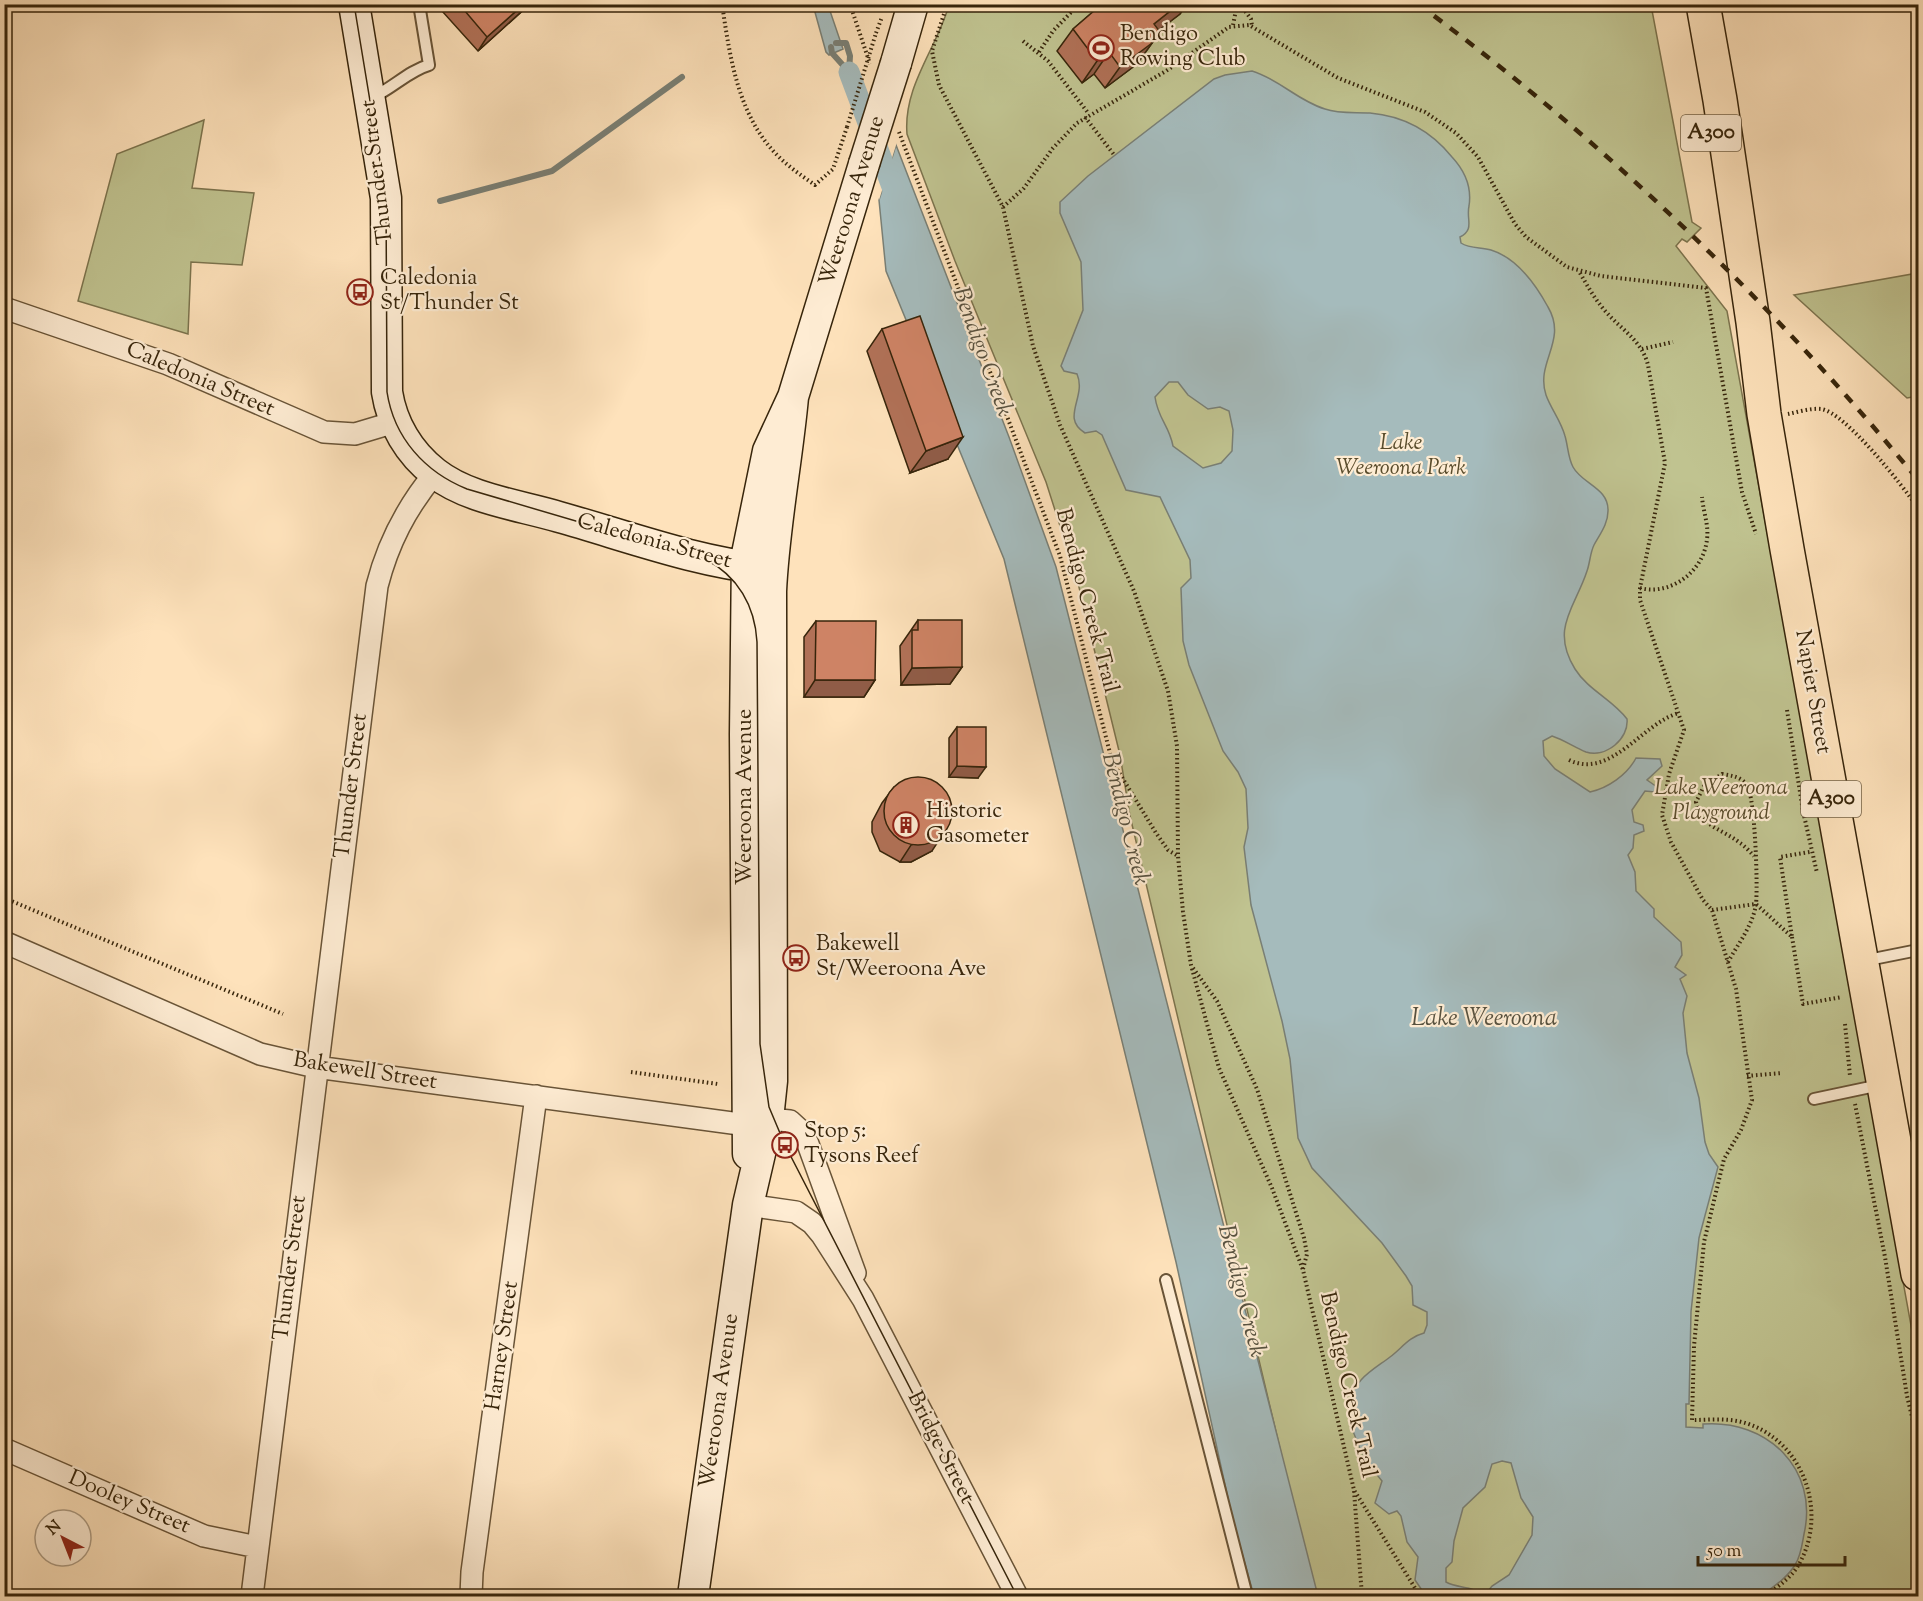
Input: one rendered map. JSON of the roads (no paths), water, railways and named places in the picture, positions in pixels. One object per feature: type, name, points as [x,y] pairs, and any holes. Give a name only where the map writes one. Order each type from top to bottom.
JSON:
[{"type":"highway","name":"Napier Street","points":[[1686,4],[1701,25],[1703,101],[1742,260],[1768,396],[1910,1174],[1918,1274]]},
{"type":"highway","name":"Napier Street","points":[[1869,959],[1868,1088],[1910,1174]]},
{"type":"main road","name":"Thunder Street","points":[[354,4],[386,198],[389,404],[395,422],[415,454],[435,473]]},
{"type":"main road","name":"Weeroona Avenue","points":[[693,1596],[758,1122],[773,1056],[759,568],[792,397],[864,164],[884,65],[913,4]]},
{"type":"main road","name":"Caledonia Street","points":[[435,473],[479,494],[700,557],[759,568]]},
{"type":"street","name":"Caledonia Street","points":[[4,308],[168,364],[324,432],[355,434],[395,422]]},
{"type":"street","name":"Thunder Street","points":[[252,1596],[377,586],[384,558],[399,525],[435,473]]},
{"type":"street","name":"Bakewell Street","points":[[4,942],[260,1054],[316,1067],[758,1122]]},
{"type":"street","name":"Harney Street","points":[[471,1596],[472,1572],[536,1096]]},
{"type":"street","name":"Bridge Street","points":[[758,1122],[787,1119],[805,1137],[841,1228],[863,1299]]},
{"type":"street","name":"Bridge Street","points":[[748,1205],[790,1210],[812,1223],[863,1299],[1017,1596]]},
{"type":"street","name":"Dooley Street","points":[[4,1449],[204,1536],[257,1547]]},
{"type":"lane","points":[[370,98],[390,89],[417,68],[429,65],[419,4]]},
{"type":"lane","points":[[1869,959],[1918,950]]},
{"type":"lane","points":[[1814,1099],[1868,1088]]},
{"type":"lane","points":[[1166,1280],[1247,1596]]},
{"type":"water","points":[[813,5],[828,5],[843,49],[829,55],[826,52]]},
{"type":"water","name":"Lake Weeroona","points":[[1252,71],[1271,79],[1306,101],[1330,111],[1394,117],[1426,132],[1452,157],[1461,168],[1466,180],[1470,199],[1469,227],[1460,237],[1461,243],[1491,250],[1509,259],[1525,273],[1538,290],[1553,319],[1555,330],[1544,372],[1546,395],[1563,431],[1573,467],[1582,478],[1600,491],[1607,503],[1608,511],[1605,525],[1593,548],[1587,571],[1567,618],[1565,642],[1568,655],[1580,676],[1621,712],[1627,719],[1627,726],[1615,745],[1594,753],[1586,752],[1552,736],[1543,741],[1544,756],[1555,769],[1590,792],[1616,780],[1628,770],[1636,758],[1660,759],[1662,766],[1647,780],[1657,787],[1655,792],[1645,791],[1632,810],[1634,822],[1643,825],[1644,831],[1634,835],[1633,848],[1628,855],[1635,872],[1636,891],[1654,909],[1654,917],[1681,942],[1682,955],[1675,967],[1686,975],[1680,979],[1687,996],[1683,1013],[1687,1053],[1699,1098],[1705,1142],[1709,1154],[1718,1167],[1699,1238],[1691,1312],[1689,1404],[1686,1404],[1686,1427],[1703,1428],[1703,1424],[1726,1425],[1748,1430],[1767,1439],[1796,1469],[1804,1489],[1807,1510],[1802,1546],[1797,1562],[1784,1578],[1761,1596],[1484,1596],[1426,1596],[1415,1580],[1418,1557],[1407,1542],[1401,1516],[1397,1511],[1389,1514],[1375,1503],[1382,1481],[1366,1459],[1354,1432],[1350,1418],[1353,1392],[1368,1374],[1410,1340],[1424,1333],[1427,1325],[1427,1312],[1413,1305],[1412,1286],[1406,1276],[1382,1243],[1312,1168],[1298,1138],[1290,1059],[1251,905],[1244,847],[1248,828],[1246,789],[1238,772],[1223,751],[1189,665],[1183,641],[1181,588],[1191,578],[1190,560],[1160,497],[1126,490],[1102,435],[1096,431],[1085,433],[1078,427],[1074,414],[1079,391],[1077,374],[1064,371],[1061,366],[1083,310],[1081,262],[1060,213],[1060,202],[1088,176],[1214,79]],"holes":[[[1169,382],[1178,382],[1188,395],[1208,409],[1220,407],[1229,411],[1233,430],[1232,451],[1221,463],[1203,468],[1173,446],[1155,397]],[[1502,1461],[1511,1463],[1521,1498],[1533,1517],[1532,1535],[1509,1575],[1492,1586],[1484,1596],[1446,1582],[1446,1568],[1452,1562],[1454,1541],[1463,1508],[1485,1487],[1492,1464]]]},
{"type":"water","points":[[896,145],[1009,437],[1056,567],[1318,1596],[1254,1596],[1233,1521],[1176,1262],[1004,559],[886,271],[879,200]]},
{"type":"waterway","name":"Bendigo Creek","points":[[836,43],[846,43],[850,56],[849,72]]},
{"type":"waterway","name":"Bendigo Creek","points":[[831,47],[832,53],[849,72]]},
{"type":"waterway","name":"Bendigo Creek","points":[[849,72],[897,200]]},
{"type":"waterway","points":[[440,201],[552,171],[682,77]]},
{"type":"tram line","points":[[354,4],[386,198],[387,392],[391,409],[404,438],[425,463],[452,482],[467,489],[705,559],[717,566],[735,583],[743,593],[753,616],[757,642],[760,1044],[769,1107],[785,1145],[1017,1596]]},
{"type":"railway","points":[[1418,4],[1554,111],[1683,227],[1805,350],[1918,480]]},
{"type":"place","name":"Bendigo Rowing Club","points":[[1101,48]]},
{"type":"place","name":"Caledonia St/Thunder St","points":[[360,292]]},
{"type":"place","name":"Historic Gasometer","points":[[906,825]]},
{"type":"place","name":"Bakewell St/Weeroona Ave","points":[[796,958]]},
{"type":"place","name":"Stop 5: Tysons Reef","points":[[785,1145]]},
{"type":"park label","name":"Lake Weeroona Park","points":[[1401,456]]},
{"type":"park label","name":"Lake Weeroona Playground","points":[[1721,802]]}]
